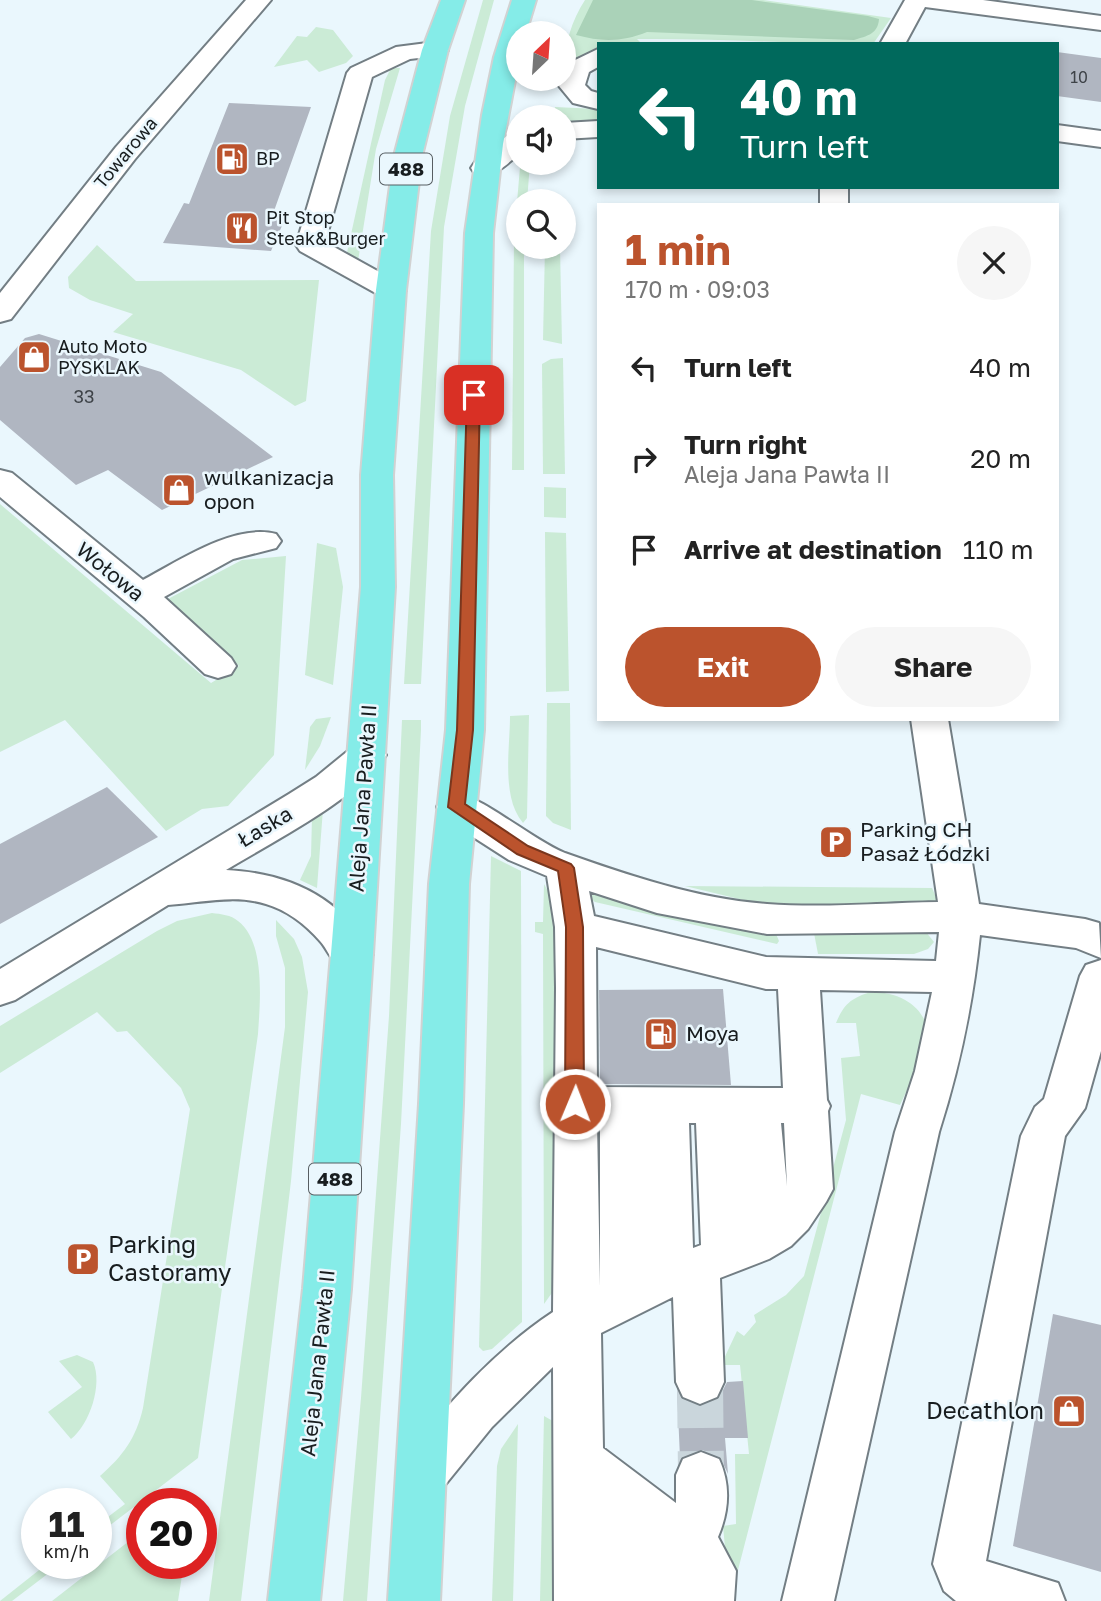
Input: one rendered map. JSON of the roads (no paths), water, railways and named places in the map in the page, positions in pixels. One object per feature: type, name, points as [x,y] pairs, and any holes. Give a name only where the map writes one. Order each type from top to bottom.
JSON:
[{"type":"main road","name":"Aleja Jana Pawła II","points":[[294,1601],[327,1289],[367,755],[378,587],[377,475],[391,290],[408,156],[435,50],[453,0]]},
{"type":"main road","points":[[414,1601],[449,884],[465,730],[479,233],[485,168],[512,40],[524,0]]},
{"type":"street","name":"Towarowa","points":[[0,313],[113,167],[260,0]]},
{"type":"street","points":[[893,42],[917,0]]},
{"type":"street","points":[[928,0],[1101,23]]},
{"type":"street","points":[[391,290],[310,245],[360,73],[405,52],[435,50]]},
{"type":"street","points":[[597,58],[578,68],[572,80],[572,86],[582,97],[597,101]]},
{"type":"street","points":[[1076,108],[1063,134],[1101,139]]},
{"type":"street","points":[[576,130],[597,128]]},
{"type":"street","points":[[485,168],[506,151]]},
{"type":"street","name":"Wołowa","points":[[0,480],[140,596],[218,666]]},
{"type":"street","points":[[140,596],[222,551],[264,541]]},
{"type":"street","points":[[808,1601],[911,1158],[937,1070],[955,986],[961,917],[929,721]]},
{"type":"street","name":"Łaska","points":[[0,989],[330,787],[367,755]]},
{"type":"street","points":[[456,807],[523,850],[566,868],[657,898],[767,919],[961,917],[1085,934],[1101,943]]},
{"type":"street","points":[[566,868],[575,927],[577,1322],[615,1601]]},
{"type":"street","name":"Łaska","points":[[160,893],[213,884],[256,886],[284,893],[319,913],[339,932],[352,954]]},
{"type":"street","points":[[575,927],[747,969],[955,986]]},
{"type":"street","points":[[422,1475],[459,1427],[494,1390],[534,1354],[577,1322],[626,1296],[768,1237],[792,1217],[810,1189],[808,1106],[799,974]]},
{"type":"street","points":[[1039,1601],[970,1581],[962,1573],[959,1564],[1043,1136],[1051,1120],[1063,1108],[1101,976]]},
{"type":"street","points":[[575,1104],[808,1106]]},
{"type":"street","points":[[622,1104],[626,1296]]},
{"type":"street","points":[[667,1105],[697,1267],[700,1382]]},
{"type":"street","points":[[737,1105],[768,1237]]},
{"type":"street","points":[[697,1267],[737,1105]]},
{"type":"street","points":[[597,1474],[694,1546],[710,1571],[708,1601]]},
{"type":"street","points":[[580,1601],[597,1474]]},
{"type":"street","points":[[675,1532],[697,1530],[701,1518],[701,1475]]},
{"type":"street","points":[[667,1601],[675,1532]]},
{"type":"tunnel","points":[[700,1382],[701,1475]]},
{"type":"place","name":"BP","points":[[232,159]]},
{"type":"place","name":"Pit Stop Steak&Burger","points":[[242,228]]},
{"type":"place","name":"Auto Moto PYSKLAK","points":[[34,357]]},
{"type":"place","name":"wulkanizacja opon","points":[[179,490]]},
{"type":"place","name":"Parking CH Pasaż Łódzki","points":[[836,842]]},
{"type":"place","name":"Moya","points":[[661,1034]]},
{"type":"place","name":"Parking Castoramy","points":[[83,1259]]},
{"type":"place","name":"Decathlon","points":[[1069,1411]]}]
